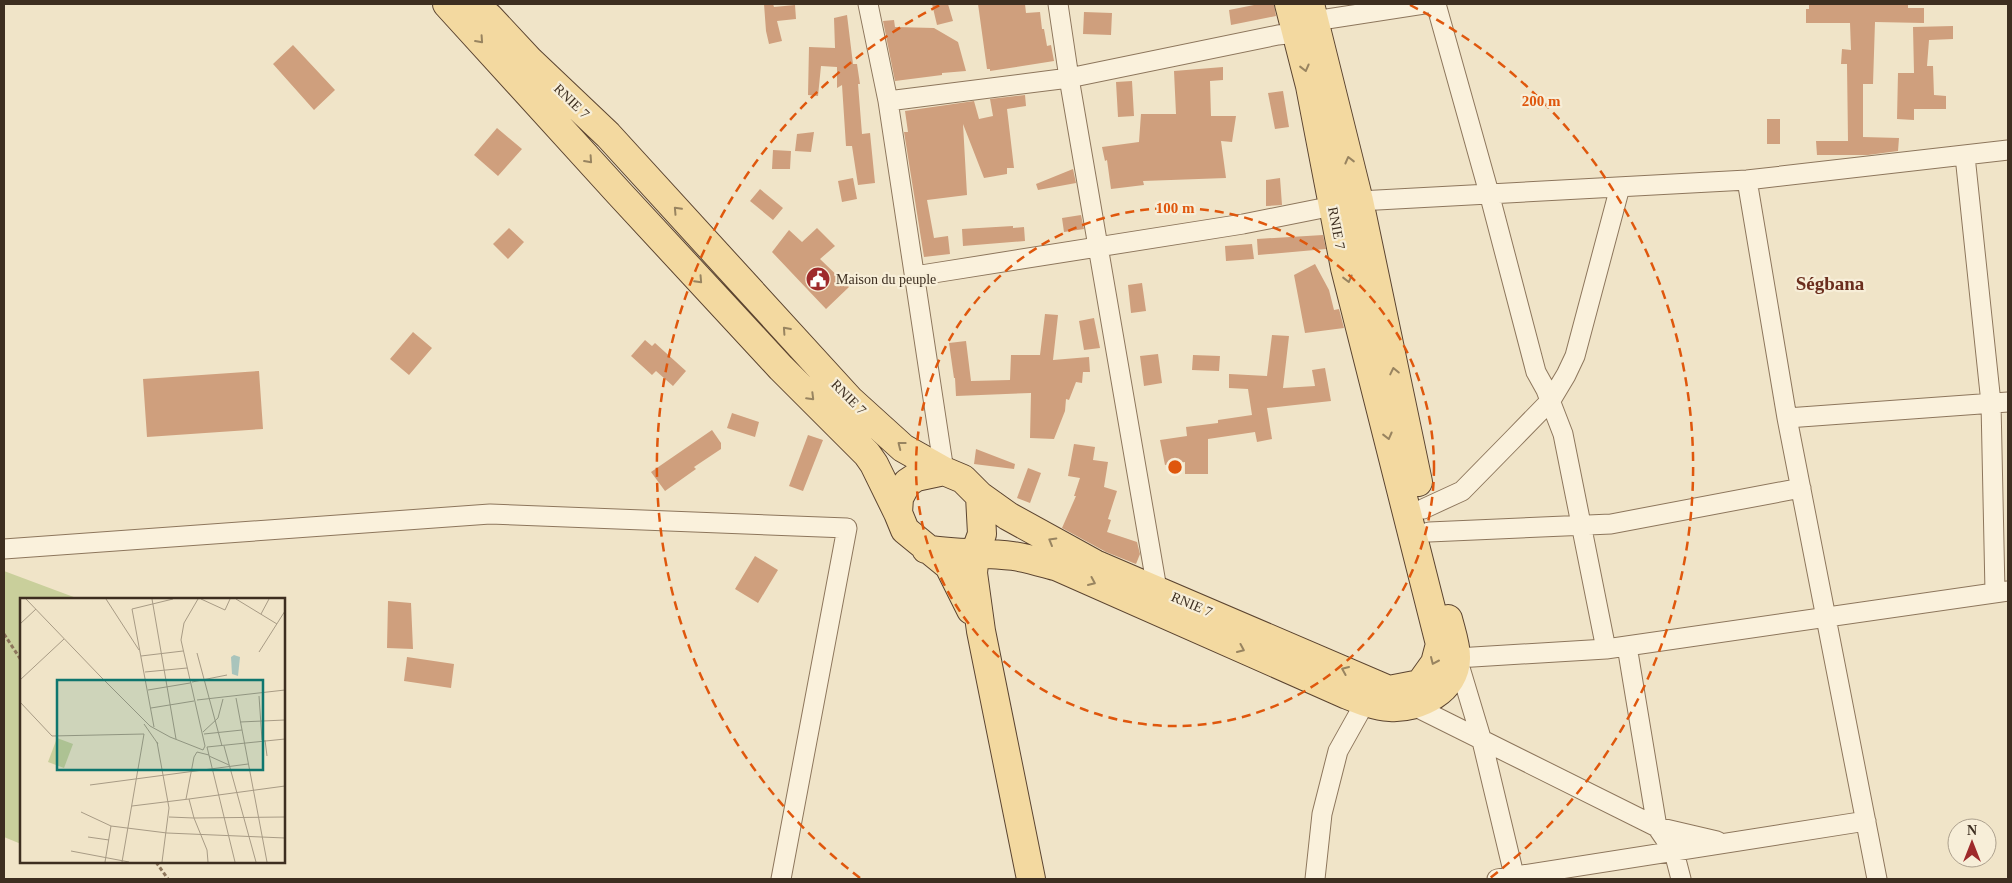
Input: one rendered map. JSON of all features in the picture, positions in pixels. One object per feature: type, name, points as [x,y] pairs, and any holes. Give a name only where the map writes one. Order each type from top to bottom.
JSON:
[{"type":"main road","name":"RNIE 7","points":[[447,4],[774,360],[867,454],[874,464],[898,513]]},
{"type":"main road","name":"RNIE 7","points":[[473,4],[489,17],[530,62],[608,135],[850,400],[903,448],[944,472],[963,479],[980,496],[1008,516],[1095,564],[1157,589],[1389,699]]},
{"type":"main road","name":"RNIE 7","points":[[1289,4],[1307,19],[1310,86],[1346,204],[1426,521],[1457,658]]},
{"type":"main road","name":"RNIE 7","points":[[926,549],[1011,556],[1058,567],[1389,699],[1420,684],[1434,663],[1440,644],[1345,268],[1346,204]]},
{"type":"main road","points":[[944,472],[916,477],[907,483],[900,498],[898,513],[905,530],[949,566],[981,631]]},
{"type":"main road","points":[[980,496],[982,534],[975,553],[973,573],[981,631],[1031,879]]},
{"type":"main road","points":[[1389,699],[1438,693],[1452,678],[1457,658]]},
{"type":"street","points":[[868,4],[888,101],[944,472]]},
{"type":"street","points":[[1058,4],[1069,78],[1157,589]]},
{"type":"street","points":[[888,101],[1069,78],[1278,35],[1307,19],[1424,4]]},
{"type":"street","points":[[1436,4],[1536,372],[1550,400],[1563,434],[1606,649]]},
{"type":"street","points":[[915,276],[1243,224],[1346,204],[1747,180],[2008,150]]},
{"type":"street","points":[[1866,821],[1508,878],[1482,741],[1457,658],[1606,649],[2001,591],[2000,403],[1965,156]]},
{"type":"street","points":[[1747,180],[1787,418],[1877,879]]},
{"type":"street","points":[[1426,521],[1462,491],[1550,400],[1566,375],[1575,356],[1620,187]]},
{"type":"street","points":[[1787,418],[2000,403]]},
{"type":"street","points":[[1426,521],[1581,526],[1611,524],[1801,488]]},
{"type":"street","points":[[4,549],[490,514],[847,528],[781,879]]},
{"type":"street","points":[[1627,646],[1657,827],[1674,852],[1681,879]]},
{"type":"street","points":[[1389,699],[1482,741]]},
{"type":"street","points":[[1315,879],[1322,814],[1338,751],[1362,708],[1389,699],[1482,741],[1657,827],[1726,843]]},
{"type":"path","points":[[4,634],[20,658]]},
{"type":"path","points":[[157,863],[168,879]]},
{"type":"green space","points":[[4,571],[76,598],[20,598],[20,844],[4,837]]},
{"type":"building","points":[[764,4],[773,4],[774,7],[795,5],[796,19],[777,21],[782,41],[769,44]]},
{"type":"building","points":[[932,4],[948,4],[953,21],[937,25]]},
{"type":"building","points":[[978,4],[1025,4],[1026,13],[1040,12],[1042,29],[1044,29],[1047,46],[1051,45],[1054,61],[990,71],[990,69],[987,69]]},
{"type":"building","points":[[1259,4],[1274,4],[1276,16],[1231,25],[1229,10]]},
{"type":"building","points":[[1809,4],[1908,4],[1908,8],[1924,8],[1924,23],[1875,22],[1873,84],[1863,84],[1863,137],[1899,138],[1898,151],[1868,155],[1817,155],[1816,141],[1848,141],[1847,64],[1841,64],[1842,49],[1851,50],[1850,23],[1806,23],[1806,9],[1809,9]]},
{"type":"building","points":[[1084,12],[1112,13],[1111,35],[1083,34]]},
{"type":"building","points":[[847,15],[853,64],[857,64],[860,84],[858,84],[862,134],[870,133],[875,183],[858,185],[852,146],[846,146],[842,85],[837,88],[837,67],[821,66],[818,96],[808,95],[809,47],[835,48],[834,18]]},
{"type":"building","points":[[894,20],[895,27],[934,28],[958,42],[966,71],[895,81],[883,21]]},
{"type":"building","points":[[1953,26],[1953,39],[1929,40],[1927,66],[1933,66],[1934,95],[1946,96],[1946,109],[1914,109],[1914,120],[1897,119],[1898,73],[1914,73],[1913,27]]},
{"type":"building","points":[[293,45],[335,90],[314,110],[273,64]]},
{"type":"building","points":[[1223,67],[1223,80],[1210,81],[1211,116],[1236,116],[1232,142],[1221,141],[1226,178],[1143,181],[1144,185],[1111,189],[1107,160],[1105,161],[1102,147],[1139,142],[1141,114],[1176,114],[1174,71]]},
{"type":"building","points":[[1132,81],[1134,116],[1118,117],[1116,82]]},
{"type":"building","points":[[1283,91],[1289,127],[1275,129],[1268,93]]},
{"type":"building","points":[[1025,95],[1026,106],[1007,109],[1014,168],[1007,168],[1007,174],[984,178],[963,124],[967,195],[927,200],[934,238],[948,236],[950,254],[924,257],[904,132],[908,132],[905,111],[974,101],[979,119],[993,116],[990,99]]},
{"type":"building","points":[[1767,119],[1780,119],[1780,144],[1767,144]]},
{"type":"building","points":[[497,128],[522,149],[498,176],[474,155]]},
{"type":"building","points":[[814,132],[811,152],[795,151],[797,134]]},
{"type":"building","points":[[773,150],[791,151],[790,169],[772,169]]},
{"type":"building","points":[[1073,169],[1076,183],[1038,190],[1036,184]]},
{"type":"building","points":[[853,178],[857,199],[842,202],[838,181]]},
{"type":"building","points":[[1280,178],[1282,205],[1266,206],[1266,180]]},
{"type":"building","points":[[760,189],[783,208],[773,220],[750,201]]},
{"type":"building","points":[[1081,215],[1084,229],[1064,232],[1062,218]]},
{"type":"building","points":[[1013,226],[1013,228],[1024,227],[1025,241],[963,246],[962,229]]},
{"type":"building","points":[[509,228],[524,242],[508,259],[493,244]]},
{"type":"building","points":[[817,228],[835,246],[820,259],[849,287],[826,309],[772,252],[789,230],[802,242]]},
{"type":"building","points":[[1323,235],[1326,249],[1258,255],[1257,239]]},
{"type":"building","points":[[1252,244],[1254,259],[1226,261],[1225,246]]},
{"type":"building","points":[[1315,264],[1329,290],[1334,310],[1339,309],[1344,328],[1305,333],[1294,275]]},
{"type":"building","points":[[1142,283],[1146,311],[1131,313],[1128,285]]},
{"type":"building","points":[[1045,314],[1058,315],[1053,360],[1089,357],[1090,372],[1083,372],[1082,383],[1076,382],[1069,400],[1066,399],[1065,411],[1054,439],[1030,438],[1031,393],[956,396],[949,343],[966,341],[971,381],[1010,380],[1011,355],[1040,355]]},
{"type":"building","points":[[1094,318],[1100,348],[1084,350],[1079,321]]},
{"type":"building","points":[[413,332],[432,348],[409,375],[390,359]]},
{"type":"building","points":[[1272,335],[1289,336],[1283,388],[1315,386],[1312,370],[1325,368],[1331,401],[1267,408],[1272,439],[1257,442],[1255,432],[1208,439],[1208,474],[1185,474],[1185,462],[1165,465],[1160,440],[1187,436],[1186,427],[1218,423],[1218,420],[1252,415],[1248,389],[1229,388],[1229,374],[1267,376]]},
{"type":"building","points":[[645,340],[652,346],[655,343],[686,371],[673,386],[656,371],[652,375],[631,356]]},
{"type":"building","points":[[1158,354],[1162,383],[1144,386],[1140,356]]},
{"type":"building","points":[[1193,355],[1220,356],[1219,371],[1192,370]]},
{"type":"building","points":[[259,371],[263,429],[147,437],[143,379]]},
{"type":"building","points":[[732,413],[759,422],[755,437],[727,428]]},
{"type":"building","points":[[712,430],[721,443],[721,449],[694,467],[696,469],[665,491],[651,472]]},
{"type":"building","points":[[808,435],[823,440],[803,491],[789,486]]},
{"type":"building","points":[[1074,444],[1095,447],[1093,460],[1108,462],[1104,487],[1117,491],[1108,519],[1111,520],[1107,532],[1137,542],[1140,554],[1136,564],[1106,552],[1062,528],[1076,496],[1074,496],[1080,478],[1068,476]]},
{"type":"building","points":[[976,449],[1015,464],[1014,469],[974,464]]},
{"type":"building","points":[[1028,468],[1041,473],[1030,503],[1017,498]]},
{"type":"building","points":[[755,556],[778,570],[758,603],[735,589]]},
{"type":"building","points":[[388,601],[411,603],[413,649],[387,648]]},
{"type":"building","points":[[407,657],[454,664],[451,688],[404,681]]},
{"type":"place","name":"Maison du peuple","points":[[818,279]]},
{"type":"district","name":"Ségbana","points":[[1830,283]]}]
